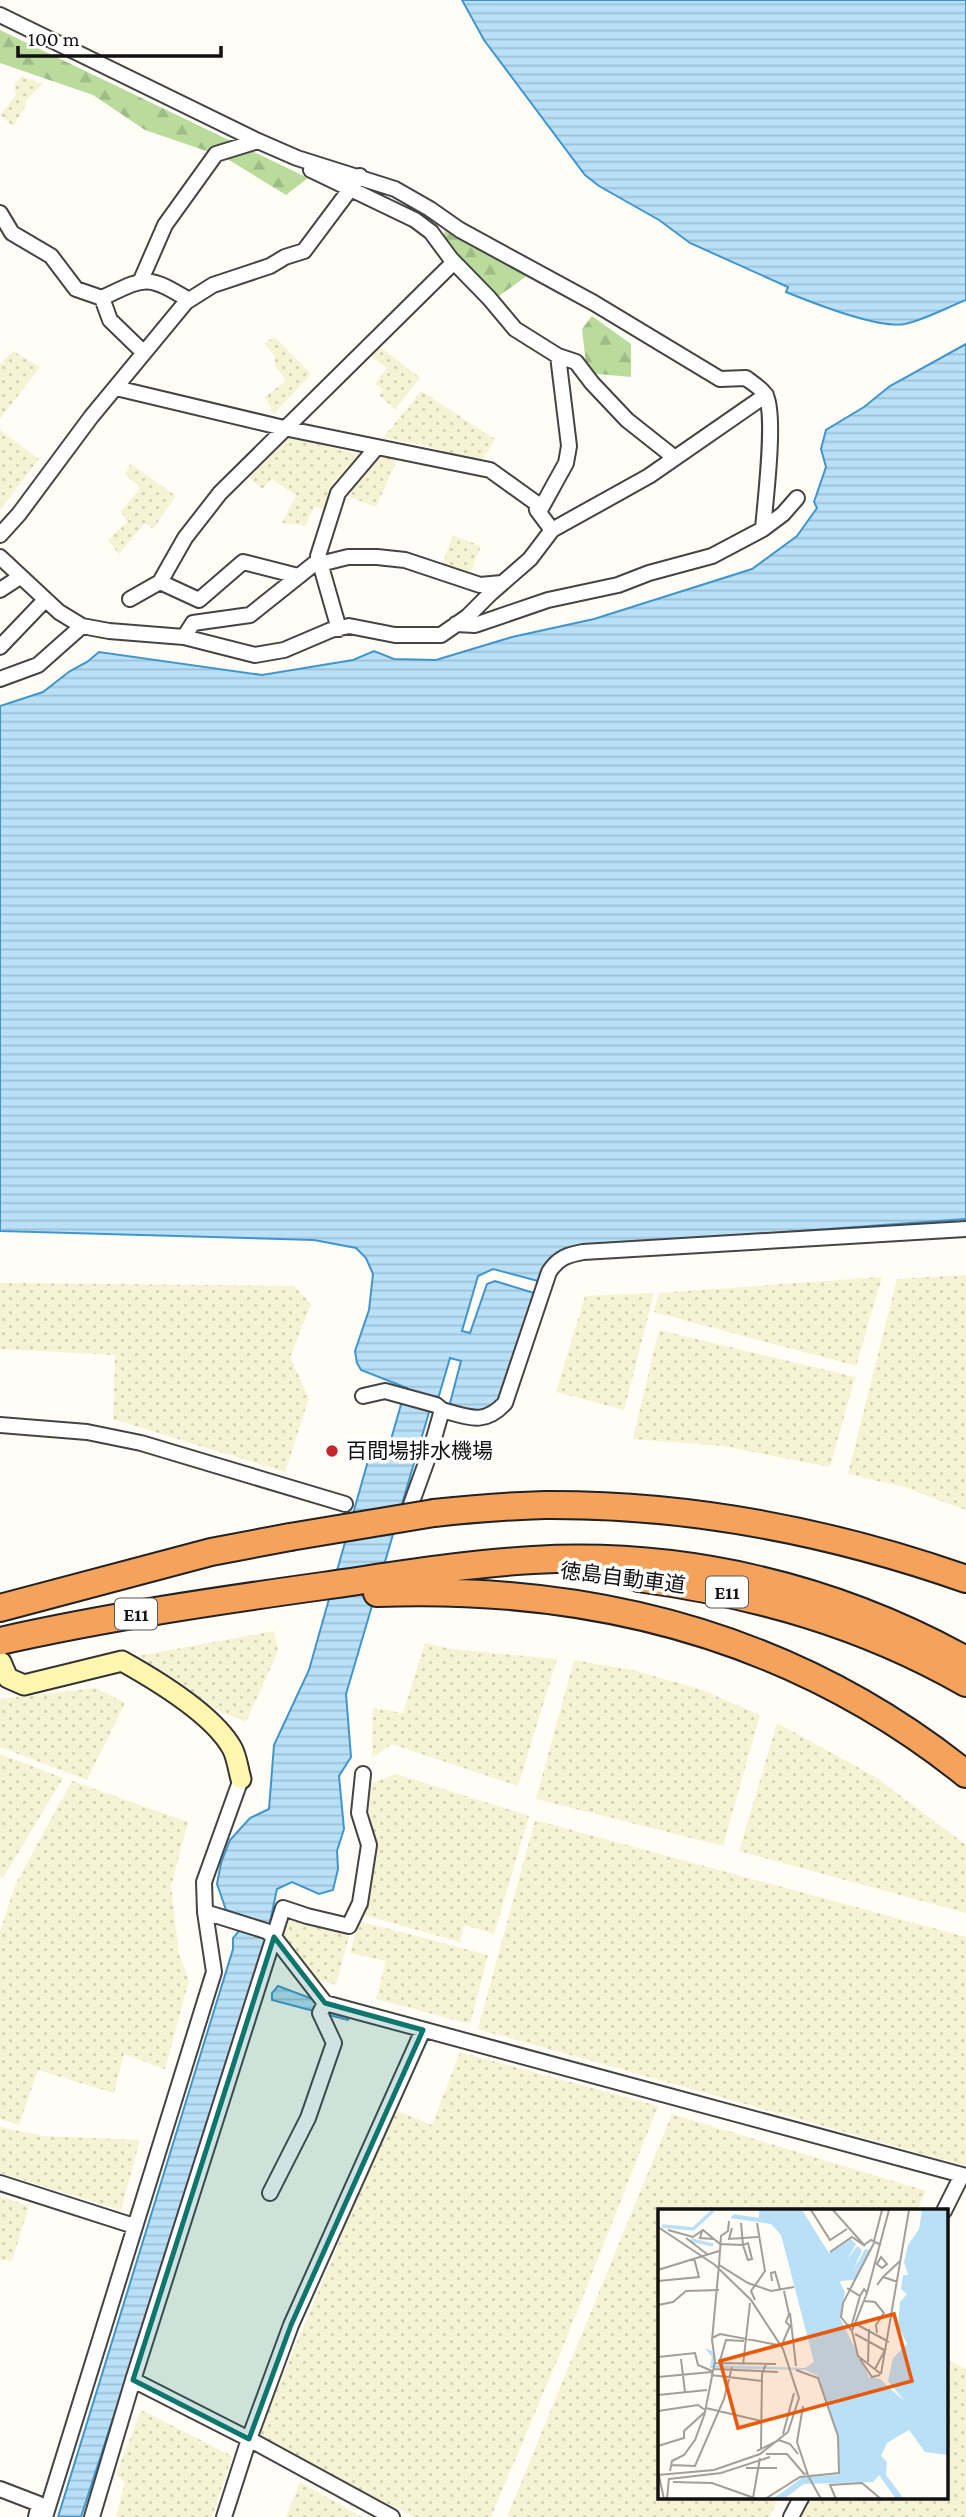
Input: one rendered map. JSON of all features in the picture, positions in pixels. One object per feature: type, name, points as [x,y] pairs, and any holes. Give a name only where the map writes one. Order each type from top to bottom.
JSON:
[{"type":"highway","points":[[0,1608],[104,1578],[211,1552],[290,1537],[434,1513],[545,1505],[637,1507],[797,1529],[917,1562],[966,1579]]},
{"type":"highway","name":"徳島自動車道","points":[[0,1641],[71,1625],[440,1569],[536,1559],[610,1559],[668,1563],[727,1573],[828,1598],[911,1632],[966,1660]]},
{"type":"highway","name":"徳島自動車道","points":[[472,1565],[581,1570],[672,1583],[770,1602],[873,1637],[966,1683]]},
{"type":"highway","points":[[274,1593],[420,1591],[520,1596],[633,1613],[683,1626],[775,1658],[812,1675],[898,1725],[966,1774]]},
{"type":"main road","points":[[3,1674],[24,1685],[122,1661],[148,1676],[217,1727],[233,1750],[242,1779]]},
{"type":"street","points":[[0,15],[258,141],[355,182],[407,195],[460,230],[594,303],[720,379],[746,378],[766,395],[769,410],[768,472],[763,529]]},
{"type":"street","points":[[141,280],[165,225],[216,153],[258,141]]},
{"type":"street","points":[[355,182],[431,232],[454,262],[515,329],[558,356],[576,362],[627,420],[675,458]]},
{"type":"street","points":[[0,536],[91,417],[189,300],[213,285],[270,266],[285,257],[304,251],[355,182]]},
{"type":"street","points":[[0,213],[12,233],[51,256],[76,289],[102,298],[141,280],[162,284],[189,300]]},
{"type":"street","points":[[130,599],[160,582],[185,538],[220,493],[454,262]]},
{"type":"street","points":[[102,298],[110,320],[144,353]]},
{"type":"street","points":[[539,512],[566,463],[569,446],[558,356]]},
{"type":"street","points":[[116,388],[284,428],[490,470],[536,503],[552,530]]},
{"type":"street","points":[[0,557],[60,612],[82,625],[109,631],[184,637],[255,654],[284,650],[349,626],[395,635],[440,635],[467,617],[530,558],[552,530],[649,475],[766,395]]},
{"type":"street","points":[[339,629],[318,556],[338,493],[377,447]]},
{"type":"street","points":[[456,624],[475,625],[548,600],[618,585],[649,573],[712,556],[763,529],[783,514],[797,498]]},
{"type":"street","points":[[184,637],[193,623],[250,615],[319,562],[348,557],[405,560],[480,585],[502,583]]},
{"type":"street","points":[[160,582],[199,600],[243,562],[298,576]]},
{"type":"street","points":[[0,590],[20,577]]},
{"type":"street","points":[[0,647],[45,600]]},
{"type":"street","points":[[0,679],[38,665],[82,625]]},
{"type":"street","points":[[362,1396],[385,1391],[475,1419],[497,1412],[505,1403],[549,1272],[555,1262],[567,1255],[966,1229]]},
{"type":"street","points":[[405,1522],[439,1408]]},
{"type":"street","points":[[0,1426],[87,1432],[141,1443],[345,1504]]},
{"type":"street","points":[[92,2517],[270,1934],[284,1908],[349,1926],[360,1903],[369,1845],[359,1812],[363,1774]]},
{"type":"street","points":[[45,2517],[214,1972],[204,1882],[242,1779]]},
{"type":"street","points":[[209,1913],[270,1934],[325,2003],[964,2175],[945,2209]]},
{"type":"street","points":[[270,2193],[308,2118],[334,2043],[320,2013],[325,2003]]},
{"type":"street","points":[[224,2517],[291,2325],[423,2030]]},
{"type":"street","points":[[0,2183],[134,2226]]},
{"type":"street","points":[[133,2380],[393,2517]]},
{"type":"street","points":[[0,2489],[39,2504],[36,2517]]},
{"type":"street","points":[[791,2517],[800,2500]]},
{"type":"highlighted area","points":[[274,1937],[325,2003],[423,2030],[291,2325],[249,2439],[133,2380]]},
{"type":"shaded area","points":[[22,76],[43,84],[25,101],[26,105],[13,126],[0,115],[16,95],[14,85]]},
{"type":"shaded area","points":[[275,337],[311,374],[274,414],[265,397],[286,381],[275,365],[275,356],[264,343]]},
{"type":"shaded area","points":[[378,345],[420,378],[395,409],[379,395],[383,390],[375,384],[387,368],[370,355]]},
{"type":"shaded area","points":[[13,351],[40,367],[0,419],[0,365]]},
{"type":"shaded area","points":[[421,391],[495,439],[481,463],[419,444],[383,438]]},
{"type":"shaded area","points":[[0,430],[39,459],[1,509],[0,509]]},
{"type":"shaded area","points":[[288,437],[361,455],[333,482],[326,511],[314,506],[306,526],[282,523],[296,495],[271,479],[262,489],[247,476]]},
{"type":"shaded area","points":[[377,452],[397,460],[376,507],[345,495]]},
{"type":"shaded area","points":[[131,464],[176,496],[153,529],[145,523],[119,554],[108,540],[127,522],[121,511],[140,488],[125,474]]},
{"type":"shaded area","points":[[453,535],[481,546],[468,578],[441,568]]},
{"type":"shaded area","points":[[966,1275],[966,1510],[904,1487],[848,1474],[897,1279]]},
{"type":"shaded area","points":[[882,1277],[856,1366],[654,1312],[659,1293]]},
{"type":"shaded area","points":[[0,1283],[294,1286],[311,1304],[290,1357],[309,1398],[285,1472],[113,1419],[115,1355],[0,1349]]},
{"type":"shaded area","points":[[654,1293],[624,1410],[556,1392],[585,1296]]},
{"type":"shaded area","points":[[659,1330],[855,1377],[830,1467],[723,1446],[633,1439]]},
{"type":"shaded area","points":[[274,1631],[278,1651],[246,1722],[205,1705],[138,1656]]},
{"type":"shaded area","points":[[425,1643],[451,1649],[557,1659],[518,1786],[392,1744],[372,1758],[373,1708],[403,1713]]},
{"type":"shaded area","points":[[574,1660],[632,1670],[700,1689],[760,1715],[723,1846],[536,1799]]},
{"type":"shaded area","points":[[96,1688],[125,1703],[87,1780],[0,1747],[0,1699]]},
{"type":"shaded area","points":[[777,1723],[874,1776],[966,1845],[966,1913],[739,1851]]},
{"type":"shaded area","points":[[0,1754],[63,1778],[3,1878],[0,1876]]},
{"type":"shaded area","points":[[396,1774],[529,1816],[494,1934],[464,1925],[460,1942],[364,1915],[376,1848],[369,1811],[371,1783]]},
{"type":"shaded area","points":[[72,1781],[188,1822],[171,1886],[179,1955],[189,1980],[165,2069],[124,2054],[114,2093],[38,2070],[19,2125],[0,2119],[0,1932],[15,1885]]},
{"type":"shaded area","points":[[535,1820],[966,1937],[966,2166],[478,2029]]},
{"type":"shaded area","points":[[286,1915],[349,1936],[336,1985],[315,1979],[281,1938],[281,1925]]},
{"type":"shaded area","points":[[359,1921],[488,1955],[470,2024],[376,1999],[386,1961],[350,1953]]},
{"type":"shaded area","points":[[460,2052],[658,2106],[569,2332],[491,2517],[414,2517],[257,2437],[395,2110],[432,2125]]},
{"type":"shaded area","points":[[672,2114],[926,2191],[918,2209],[658,2209],[658,2500],[778,2500],[769,2517],[507,2517]]},
{"type":"shaded area","points":[[0,2127],[43,2136],[140,2140],[121,2210],[0,2173]]},
{"type":"shaded area","points":[[0,2196],[29,2206],[12,2261],[0,2260]]},
{"type":"shaded area","points":[[948,2360],[966,2369],[966,2517],[799,2517],[807,2500],[948,2500]]},
{"type":"shaded area","points":[[141,2410],[232,2456],[212,2517],[116,2517],[125,2482],[116,2475]]},
{"type":"shaded area","points":[[300,2482],[362,2517],[286,2517]]},
{"type":"green space","points":[[0,30],[308,178],[286,195],[224,157],[145,130],[93,95],[0,63]]},
{"type":"green space","points":[[445,230],[528,275],[496,298],[443,238]]},
{"type":"green space","points":[[592,316],[631,344],[631,377],[587,373],[582,329]]},
{"type":"water","points":[[462,0],[966,0],[966,300],[905,324],[879,323],[786,292],[788,287],[690,243],[659,220],[599,186],[585,175],[484,40]]},
{"type":"water","points":[[966,344],[966,1219],[565,1248],[548,1262],[538,1281],[493,1269],[478,1276],[462,1331],[470,1333],[487,1284],[495,1281],[534,1293],[498,1404],[474,1411],[449,1407],[461,1361],[450,1358],[438,1399],[407,1390],[361,1370],[355,1351],[369,1310],[373,1274],[366,1258],[356,1248],[314,1240],[0,1231],[0,706],[43,692],[99,652],[262,675],[353,660],[374,651],[394,659],[436,660],[512,637],[594,619],[752,569],[797,536],[817,508],[814,502],[826,467],[821,449],[826,430],[864,407],[890,386]]},
{"type":"water","points":[[402,1401],[430,1409],[346,1694],[351,1757],[339,1776],[344,1829],[337,1851],[338,1869],[333,1890],[319,1894],[292,1882],[277,1889],[263,1955],[81,2517],[58,2517],[233,1949],[233,1938],[250,1918],[226,1910],[217,1884],[221,1863],[230,1840],[250,1818],[269,1809],[274,1745],[309,1670],[373,1443],[381,1446],[390,1443]]},
{"type":"water","points":[[278,1986],[350,2013],[348,2020],[272,2000],[272,1993]]},
{"type":"place","name":"百間場排水機場","points":[[332,1451]]}]
